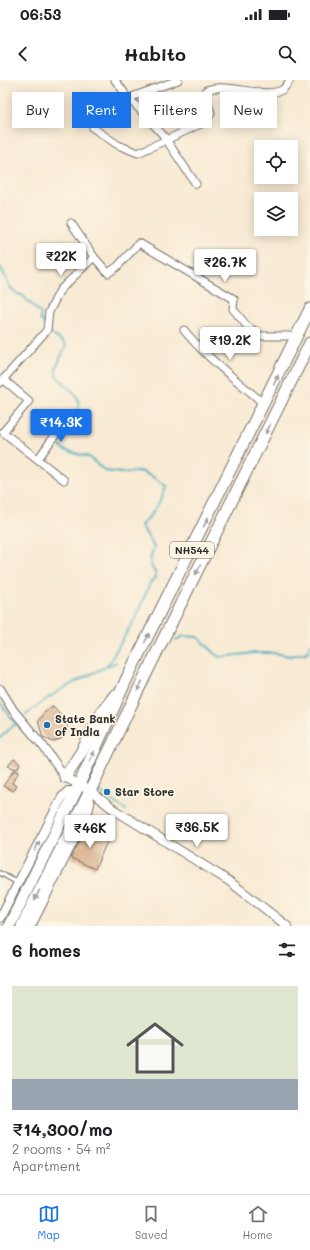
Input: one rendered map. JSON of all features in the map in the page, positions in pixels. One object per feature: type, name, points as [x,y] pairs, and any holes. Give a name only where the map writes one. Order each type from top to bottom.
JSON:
[{"type":"highway","name":"NH544","points":[[9,926],[77,788],[122,690],[310,309]]},
{"type":"highway","name":"NH544","points":[[22,926],[310,343]]},
{"type":"highway","points":[[65,777],[112,697],[122,690]]},
{"type":"street","points":[[116,80],[124,92]]},
{"type":"street","points":[[131,94],[178,80]]},
{"type":"street","points":[[93,128],[118,145],[138,153],[207,121],[211,113],[207,101],[206,90],[230,87],[273,92],[283,89],[290,80]]},
{"type":"street","points":[[131,101],[163,135],[165,141],[196,184]]},
{"type":"street","points":[[71,223],[94,257],[108,273],[117,267],[139,242],[234,299],[233,309],[247,326],[261,336],[297,336]]},
{"type":"street","points":[[64,480],[3,432],[29,401],[2,381],[47,330],[49,312],[60,290],[94,257]]},
{"type":"street","points":[[184,330],[198,348],[231,374],[264,404]]},
{"type":"street","points":[[38,459],[69,416]]},
{"type":"street","points":[[0,688],[13,710],[43,746],[65,777],[77,788],[89,793],[113,810],[230,881],[287,926]]},
{"type":"street","points":[[0,918],[62,797],[68,791],[77,788]]},
{"type":"street","points":[[31,926],[88,812],[90,804],[89,793]]},
{"type":"lane","points":[[0,873],[18,883]]},
{"type":"building","points":[[53,706],[62,716],[67,726],[62,738],[53,742],[43,737],[38,721],[45,712]]},
{"type":"building","points":[[14,759],[20,764],[17,769],[8,766]]},
{"type":"building","points":[[14,770],[19,772],[12,783],[16,786],[13,791],[3,786]]},
{"type":"building","points":[[86,829],[108,839],[95,869],[71,858]]},
{"type":"waterway","points":[[0,267],[11,288],[18,294],[22,295],[41,314],[40,319],[45,325]]},
{"type":"waterway","points":[[49,331],[66,345],[56,368],[56,376],[76,395],[79,406],[72,420],[64,429]]},
{"type":"waterway","points":[[60,434],[56,442],[64,450],[89,457],[105,471],[122,473],[140,471],[155,478],[166,486],[162,497],[150,517],[141,525],[154,547],[151,557],[151,566],[156,577],[150,583],[136,617],[107,666]]},
{"type":"waterway","points":[[176,640],[184,636],[198,637],[219,657],[255,653],[274,653],[290,656],[308,652],[310,644]]},
{"type":"waterway","points":[[26,715],[57,692],[116,662]]},
{"type":"waterway","points":[[0,703],[16,724],[27,732]]},
{"type":"waterway","points":[[0,738],[15,724]]},
{"type":"waterway","points":[[96,789],[126,810]]},
{"type":"place","name":"State Bank of India","points":[[47,725]]},
{"type":"place","name":"Star Store","points":[[107,792]]}]
